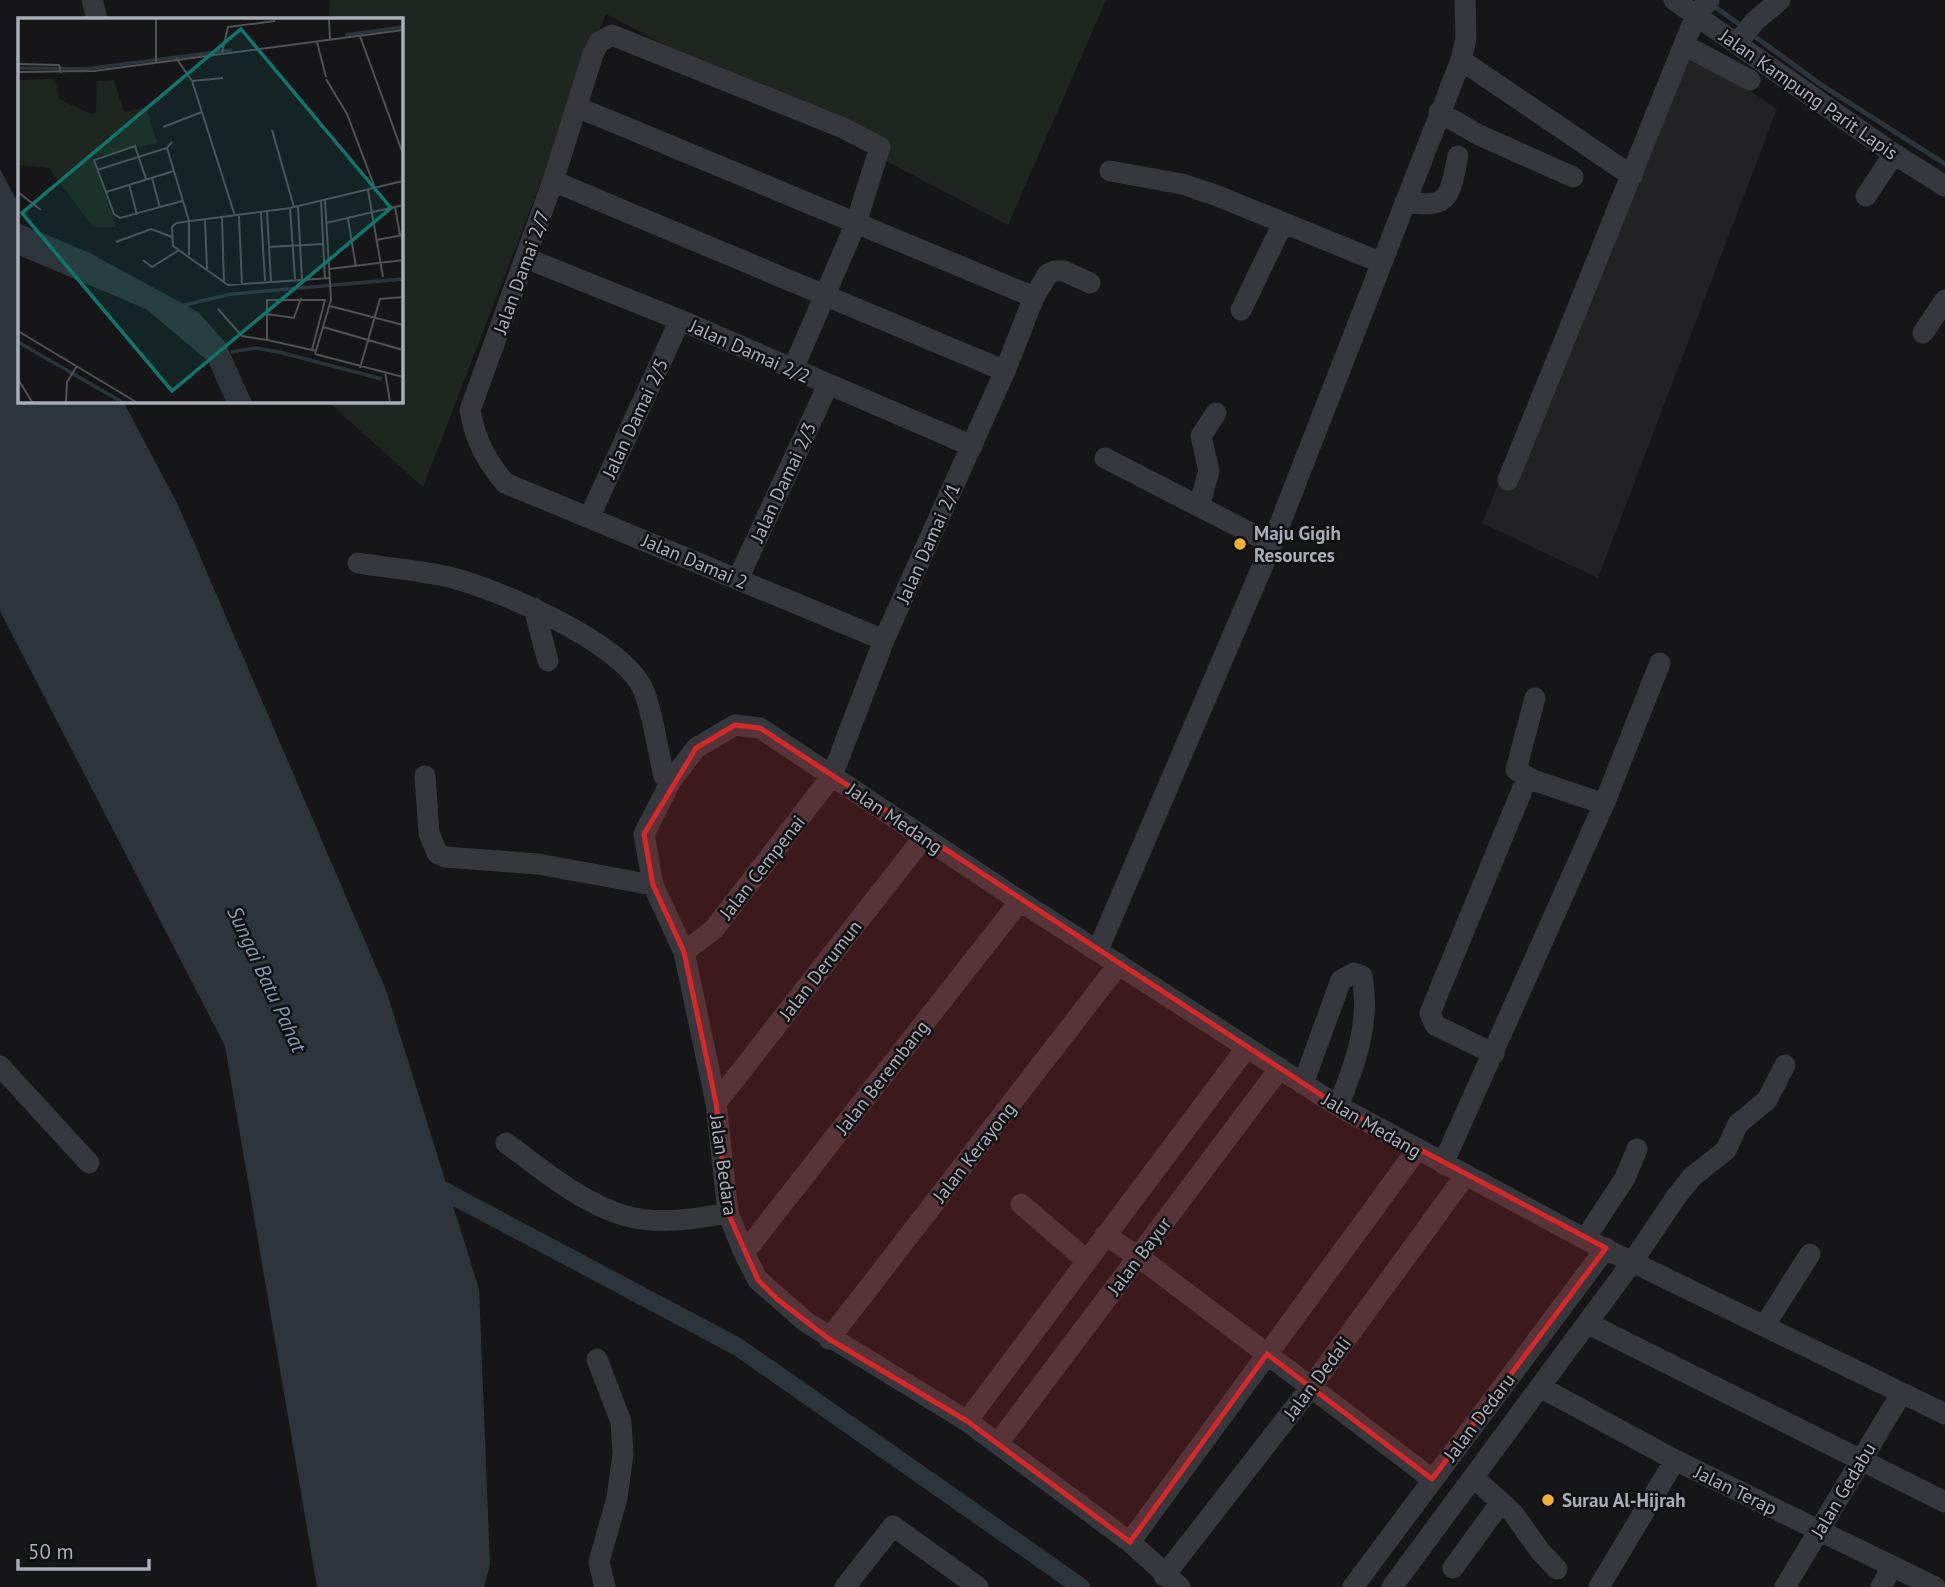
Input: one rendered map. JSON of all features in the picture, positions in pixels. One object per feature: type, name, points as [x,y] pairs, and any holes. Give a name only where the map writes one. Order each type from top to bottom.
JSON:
[{"type":"street","points":[[92,0],[97,18]]},
{"type":"street","points":[[1098,950],[1272,544],[1461,60],[1466,39],[1465,0]]},
{"type":"street","name":"Jalan Kampung Parit Lapis","points":[[1674,0],[1704,6],[1744,33],[1894,154],[1945,186]]},
{"type":"street","points":[[1744,33],[1780,0]]},
{"type":"street","points":[[1508,480],[1684,45],[1704,6]]},
{"type":"street","name":"Jalan Damai 2/7","points":[[505,483],[486,460],[476,437],[470,410],[553,181],[599,42],[612,35],[874,141],[880,147],[878,161],[856,223]]},
{"type":"street","points":[[1684,45],[1750,80]]},
{"type":"street","points":[[1461,60],[1632,176]]},
{"type":"street","points":[[577,107],[1034,297]]},
{"type":"street","points":[[1439,112],[1477,134],[1573,177]]},
{"type":"street","points":[[1866,196],[1894,154]]},
{"type":"street","points":[[1405,202],[1432,206],[1438,204],[1450,191],[1458,156]]},
{"type":"street","points":[[1110,171],[1182,184],[1380,262]]},
{"type":"street","points":[[553,181],[1005,371]]},
{"type":"street","points":[[793,369],[856,223]]},
{"type":"street","points":[[1241,310],[1283,223]]},
{"type":"street","name":"Jalan Damai 2/2","points":[[526,258],[680,320],[972,446]]},
{"type":"street","name":"Jalan Damai 2/1","points":[[832,776],[884,640],[1005,371],[1034,297],[1048,274],[1055,271],[1064,271],[1090,283]]},
{"type":"street","points":[[1923,333],[1945,300]]},
{"type":"street","name":"Jalan Damai 2/5","points":[[590,516],[680,320]]},
{"type":"street","name":"Jalan Damai 2/3","points":[[738,579],[828,385]]},
{"type":"street","points":[[1199,506],[1209,471],[1201,436],[1216,414]]},
{"type":"street","points":[[1105,458],[1272,544]]},
{"type":"street","name":"Jalan Damai 2","points":[[505,483],[884,640]]},
{"type":"street","points":[[359,563],[450,577],[534,608],[600,646],[622,664],[642,687],[664,776],[671,781]]},
{"type":"street","points":[[534,608],[548,661]]},
{"type":"street","points":[[1443,1164],[1604,804],[1660,663]]},
{"type":"street","points":[[1535,698],[1516,770],[1527,778],[1604,804]]},
{"type":"street","name":"Jalan Bedara","points":[[832,776],[760,728],[735,725],[696,748],[671,781],[644,834],[653,885],[684,952],[716,1103],[728,1213],[744,1252],[758,1280],[777,1299],[829,1339],[967,1421],[1130,1542],[1172,1581]]},
{"type":"street","points":[[425,776],[429,833],[437,853],[445,857],[538,864],[653,885]]},
{"type":"street","name":"Jalan Medang","points":[[832,776],[1338,1107],[1416,1151],[1585,1238],[1945,1414]]},
{"type":"street","name":"Jalan Cempenai","points":[[684,952],[714,929],[832,776]]},
{"type":"street","points":[[1494,1054],[1435,1025],[1430,1013],[1527,778]]},
{"type":"street","name":"Jalan Derumun","points":[[716,1103],[924,838]]},
{"type":"street","name":"Jalan Berembang","points":[[744,1252],[1020,901]]},
{"type":"street","name":"Jalan Kerayong","points":[[829,1339],[1119,964]]},
{"type":"street","points":[[1303,1084],[1341,980],[1354,972],[1362,976],[1364,988],[1361,1045],[1338,1107]]},
{"type":"street","name":"Jalan Bayur","points":[[967,1421],[1247,1047]]},
{"type":"street","name":"Jalan Dedaru","points":[[1392,1587],[1692,1177],[1719,1158],[1738,1124],[1766,1100],[1785,1065]]},
{"type":"street","points":[[0,1066],[89,1163]]},
{"type":"street","name":"Jalan Bayur","points":[[998,1443],[1280,1068]]},
{"type":"street","points":[[506,1143],[571,1190],[626,1216],[684,1221],[728,1213]]},
{"type":"street","points":[[1585,1238],[1625,1178],[1637,1149]]},
{"type":"street","points":[[1130,1542],[1416,1151]]},
{"type":"street","name":"Jalan Dedali","points":[[1172,1581],[1465,1176]]},
{"type":"street","points":[[1021,1204],[1086,1260]]},
{"type":"street","points":[[1105,1235],[1139,1257],[1432,1479]]},
{"type":"street","name":"Jalan Dedaru","points":[[1353,1587],[1606,1248]]},
{"type":"street","points":[[1765,1325],[1810,1254]]},
{"type":"street","points":[[1587,1322],[1945,1502]]},
{"type":"street","points":[[597,1359],[621,1422],[623,1454],[617,1498],[599,1562],[605,1587]]},
{"type":"street","name":"Jalan Terap","points":[[1540,1387],[1675,1460],[1936,1587]]},
{"type":"street","name":"Jalan Gedabu","points":[[1785,1587],[1901,1394]]},
{"type":"street","points":[[1600,1587],[1675,1460]]},
{"type":"street","points":[[1473,1477],[1501,1502],[1557,1569]]},
{"type":"street","points":[[1453,1568],[1501,1502]]},
{"type":"street","points":[[845,1587],[889,1529],[898,1528],[978,1587]]},
{"type":"street","points":[[1881,1587],[1892,1566]]},
{"type":"highlighted area","points":[[735,725],[760,728],[1338,1106],[1606,1248],[1432,1479],[1267,1354],[1130,1542],[967,1421],[829,1339],[777,1299],[758,1280],[728,1213],[716,1103],[684,952],[653,885],[644,834],[696,748]]},
{"type":"shaded area","points":[[330,0],[1106,0],[1008,225],[606,14],[423,487],[328,402],[402,402],[402,18],[329,18]]},
{"type":"shaded area","points":[[1681,43],[1777,109],[1598,578],[1482,523]]},
{"type":"water","name":"Sungai Batu Pahat","points":[[0,169],[18,203],[18,402],[124,402],[178,505],[386,990],[479,1289],[490,1565],[484,1587],[317,1587],[225,1046],[0,611]]},
{"type":"waterway","points":[[1711,4],[1743,27]]},
{"type":"waterway","points":[[1750,33],[1820,84],[1945,164]]},
{"type":"waterway","points":[[429,1183],[738,1347],[1081,1587]]},
{"type":"place","name":"Maju Gigih Resources","points":[[1240,544]]},
{"type":"place","name":"Surau Al-Hijrah","points":[[1548,1500]]}]
